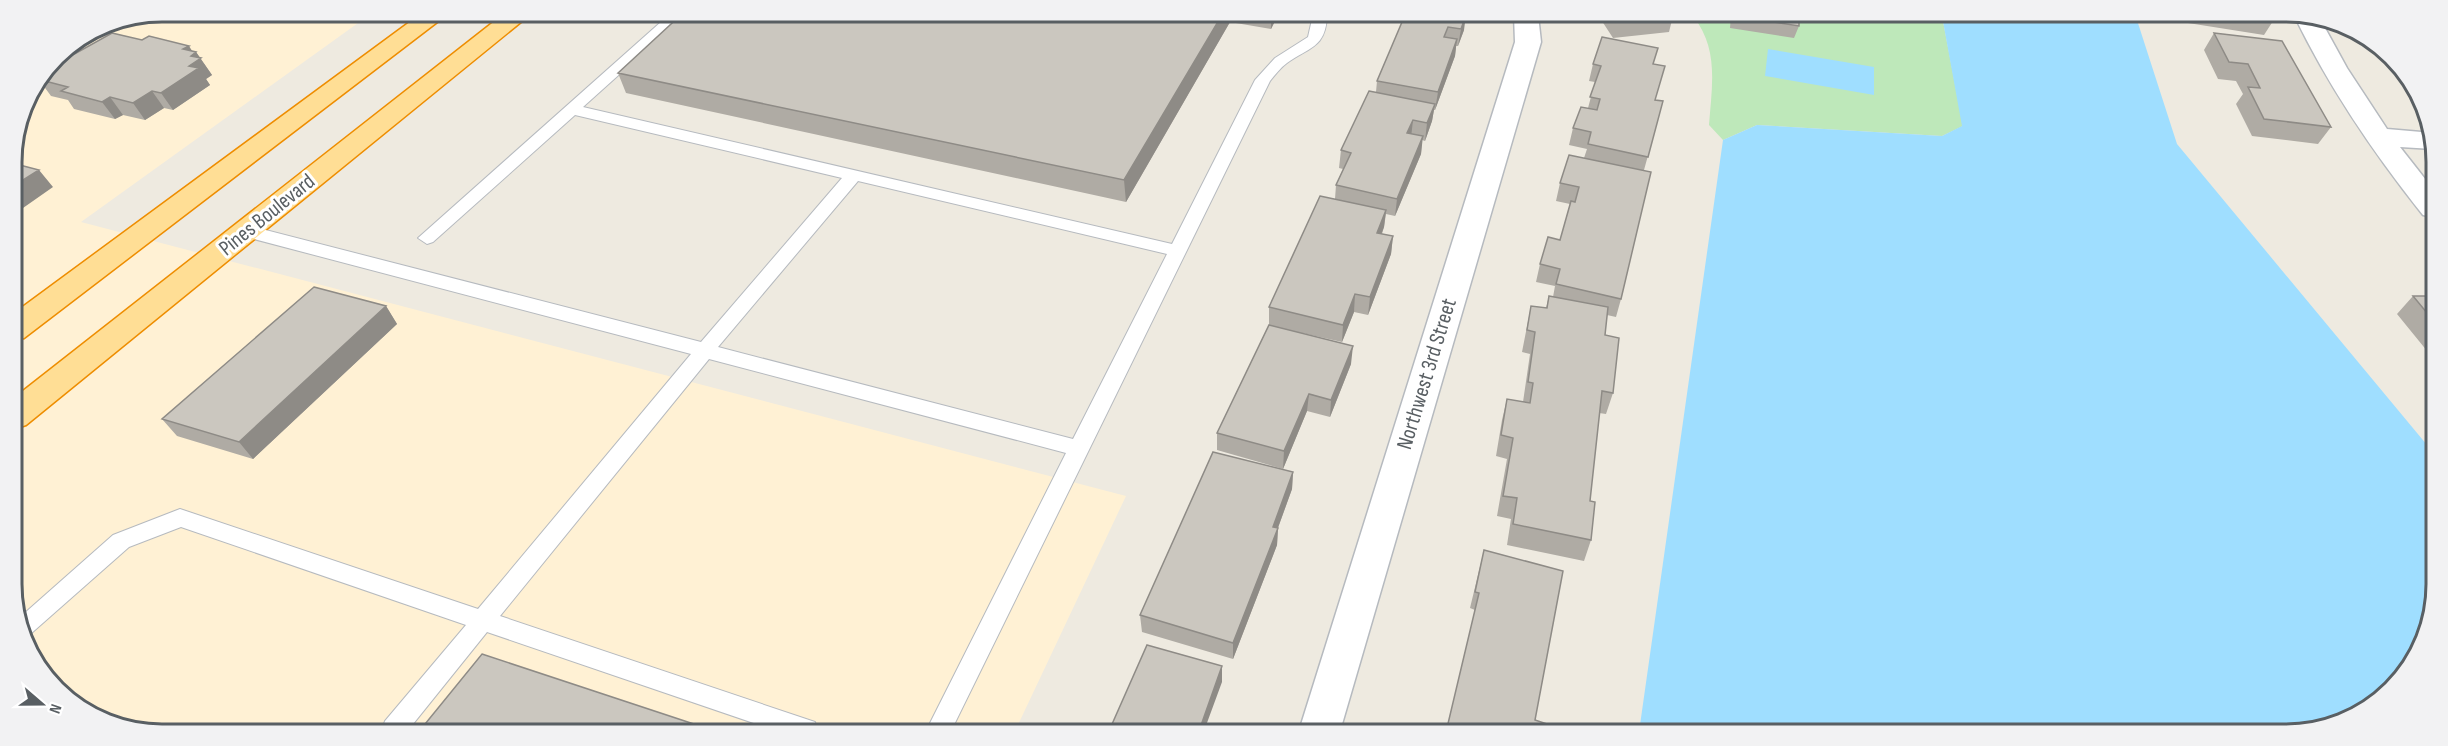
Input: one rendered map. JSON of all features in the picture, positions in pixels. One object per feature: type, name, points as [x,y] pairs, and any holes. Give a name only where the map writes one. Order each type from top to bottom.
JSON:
[{"type":"highway","points":[[23,323],[424,23]]},
{"type":"highway","name":"Pines Boulevard","points":[[22,409],[508,23]]},
{"type":"street","name":"Northwest 3rd Street","points":[[1322,723],[1528,42],[1527,22]]},
{"type":"street","points":[[2311,25],[2331,67],[2377,137],[2426,199]]},
{"type":"street","points":[[2377,137],[2424,140]]},
{"type":"lane","points":[[942,724],[1263,80],[1281,59],[1308,48],[1321,28],[1321,22]]},
{"type":"lane","points":[[427,238],[669,23]]},
{"type":"lane","points":[[571,109],[1178,251]]},
{"type":"lane","points":[[398,724],[705,351],[853,176]]},
{"type":"lane","points":[[246,231],[1079,448]]},
{"type":"lane","points":[[29,624],[121,541],[180,518],[787,724]]},
{"type":"shaded area","points":[[154,23],[358,23],[81,222],[1126,496],[1018,724],[163,724],[126,719],[101,709],[72,690],[72,674],[56,674],[37,645],[25,611],[22,583],[23,154],[27,126],[41,93],[57,70],[77,51],[118,30]]},
{"type":"green space","points":[[1697,22],[1943,22],[1963,126],[1942,136],[1757,125],[1723,140],[1709,125],[1712,68],[1707,41]]},
{"type":"water","points":[[1943,22],[2138,22],[2177,144],[2426,444],[2426,583],[2421,620],[2402,661],[2391,676],[2371,695],[2339,713],[2313,721],[2294,723],[1640,723],[1723,140],[1757,125],[1942,136],[1962,126]]},
{"type":"water","points":[[1768,49],[1874,67],[1874,95],[1765,76]]},
{"type":"building","points":[[1402,22],[1463,22],[1461,29],[1448,27],[1444,37],[1457,39],[1438,92],[1377,81]]},
{"type":"building","points":[[1775,22],[1799,22],[1799,26]]},
{"type":"building","points":[[672,23],[1218,23],[1124,180],[618,73]]},
{"type":"building","points":[[112,33],[142,40],[149,36],[189,46],[183,49],[196,52],[191,56],[201,58],[189,66],[199,68],[161,93],[152,91],[133,103],[110,97],[102,102],[61,91],[68,87],[48,82],[74,54]]},
{"type":"building","points":[[2214,33],[2282,41],[2331,127],[2264,119],[2248,87],[2260,88],[2248,64],[2229,62]]},
{"type":"building","points":[[1602,37],[1658,48],[1653,64],[1665,66],[1655,100],[1663,101],[1648,157],[1588,144],[1591,132],[1573,128],[1581,107],[1597,110],[1600,99],[1590,97],[1601,66],[1593,64]]},
{"type":"building","points":[[1369,91],[1435,104],[1427,123],[1413,120],[1407,133],[1423,136],[1397,199],[1336,185],[1351,153],[1341,150]]},
{"type":"building","points":[[1569,155],[1651,172],[1621,299],[1556,284],[1560,269],[1540,264],[1548,237],[1560,240],[1571,201],[1575,202],[1579,187],[1560,183]]},
{"type":"building","points":[[23,166],[39,170],[23,180]]},
{"type":"building","points":[[1320,196],[1386,210],[1377,233],[1393,236],[1370,297],[1355,294],[1343,325],[1269,307]]},
{"type":"building","points":[[314,287],[386,306],[239,442],[162,419]]},
{"type":"building","points":[[1549,296],[1608,307],[1605,335],[1619,338],[1613,393],[1602,391],[1590,501],[1595,502],[1591,540],[1513,524],[1517,498],[1503,496],[1513,438],[1501,435],[1507,399],[1530,403],[1533,383],[1528,382],[1535,332],[1527,330],[1531,306],[1547,308]]},
{"type":"building","points":[[2413,296],[2426,296],[2426,312]]},
{"type":"building","points":[[1269,325],[1353,346],[1331,400],[1309,394],[1284,451],[1217,433]]},
{"type":"building","points":[[1213,452],[1293,472],[1273,527],[1278,528],[1233,643],[1140,615]]},
{"type":"building","points":[[1484,550],[1563,571],[1535,720],[1545,723],[1448,723],[1479,593],[1475,592]]},
{"type":"building","points":[[1147,645],[1222,666],[1202,724],[1112,724]]},
{"type":"building","points":[[482,654],[693,724],[425,724]]}]
